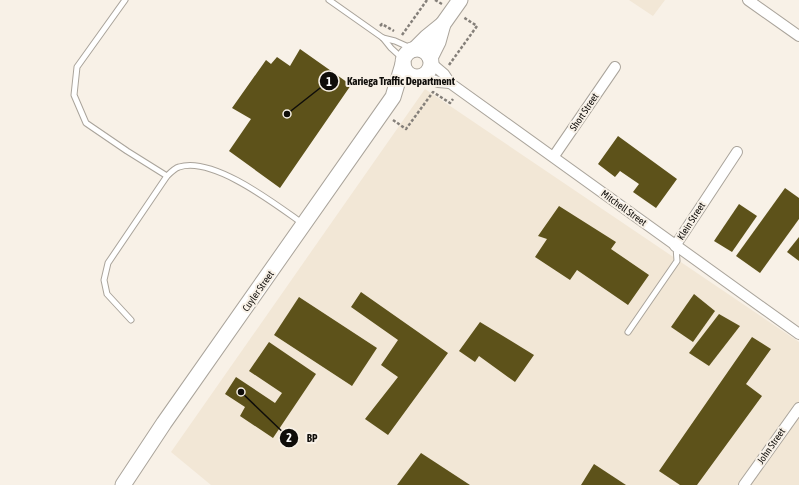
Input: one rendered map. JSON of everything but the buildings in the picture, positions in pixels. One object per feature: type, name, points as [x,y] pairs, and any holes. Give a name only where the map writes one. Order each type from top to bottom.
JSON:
[{"type":"main road","name":"Cuyler Street","points":[[123,485],[134,467],[393,97],[409,56],[427,37],[443,24],[460,0]]},
{"type":"main road","name":"Cuyler Street","points":[[430,60],[438,42],[443,24]]},
{"type":"main road","points":[[422,50],[427,53],[430,60],[429,69],[420,76],[412,76],[407,73],[409,56],[422,50]]},
{"type":"main road","name":"Cuyler Street","points":[[393,97],[420,76]]},
{"type":"street","points":[[748,0],[799,36]]},
{"type":"street","name":"Mitchell Street","points":[[430,60],[454,86],[554,156],[675,246],[799,334]]},
{"type":"street","name":"Short Street","points":[[554,156],[615,68]]},
{"type":"street","name":"Mitchell Street","points":[[420,76],[454,86]]},
{"type":"street","name":"Klein Street","points":[[675,246],[737,152]]},
{"type":"street","name":"John Street","points":[[744,485],[799,408]]},
{"type":"lane","points":[[125,0],[77,67],[74,95],[86,122],[127,151],[167,176]]},
{"type":"lane","points":[[329,0],[376,32],[391,48],[409,56]]},
{"type":"lane","points":[[383,38],[395,41],[409,56]]},
{"type":"lane","points":[[131,320],[107,294],[104,280],[108,263],[167,176],[178,167],[191,165],[210,168],[232,178],[266,198],[305,224]]},
{"type":"lane","name":"Klein Street","points":[[628,332],[677,261],[675,246]]},
{"type":"path","points":[[376,32],[382,24],[402,36],[427,0]]},
{"type":"path","points":[[447,69],[477,26]]},
{"type":"path","points":[[382,113],[406,129],[433,92],[450,103],[454,86]]},
{"type":"shaded area","points":[[629,0],[665,0],[653,16]]},
{"type":"shaded area","points":[[425,89],[799,342],[799,485],[211,485],[171,452]]},
{"type":"place","name":"Kariega Traffic Department","points":[[287,114]]},
{"type":"place","name":"BP","points":[[241,392]]}]
